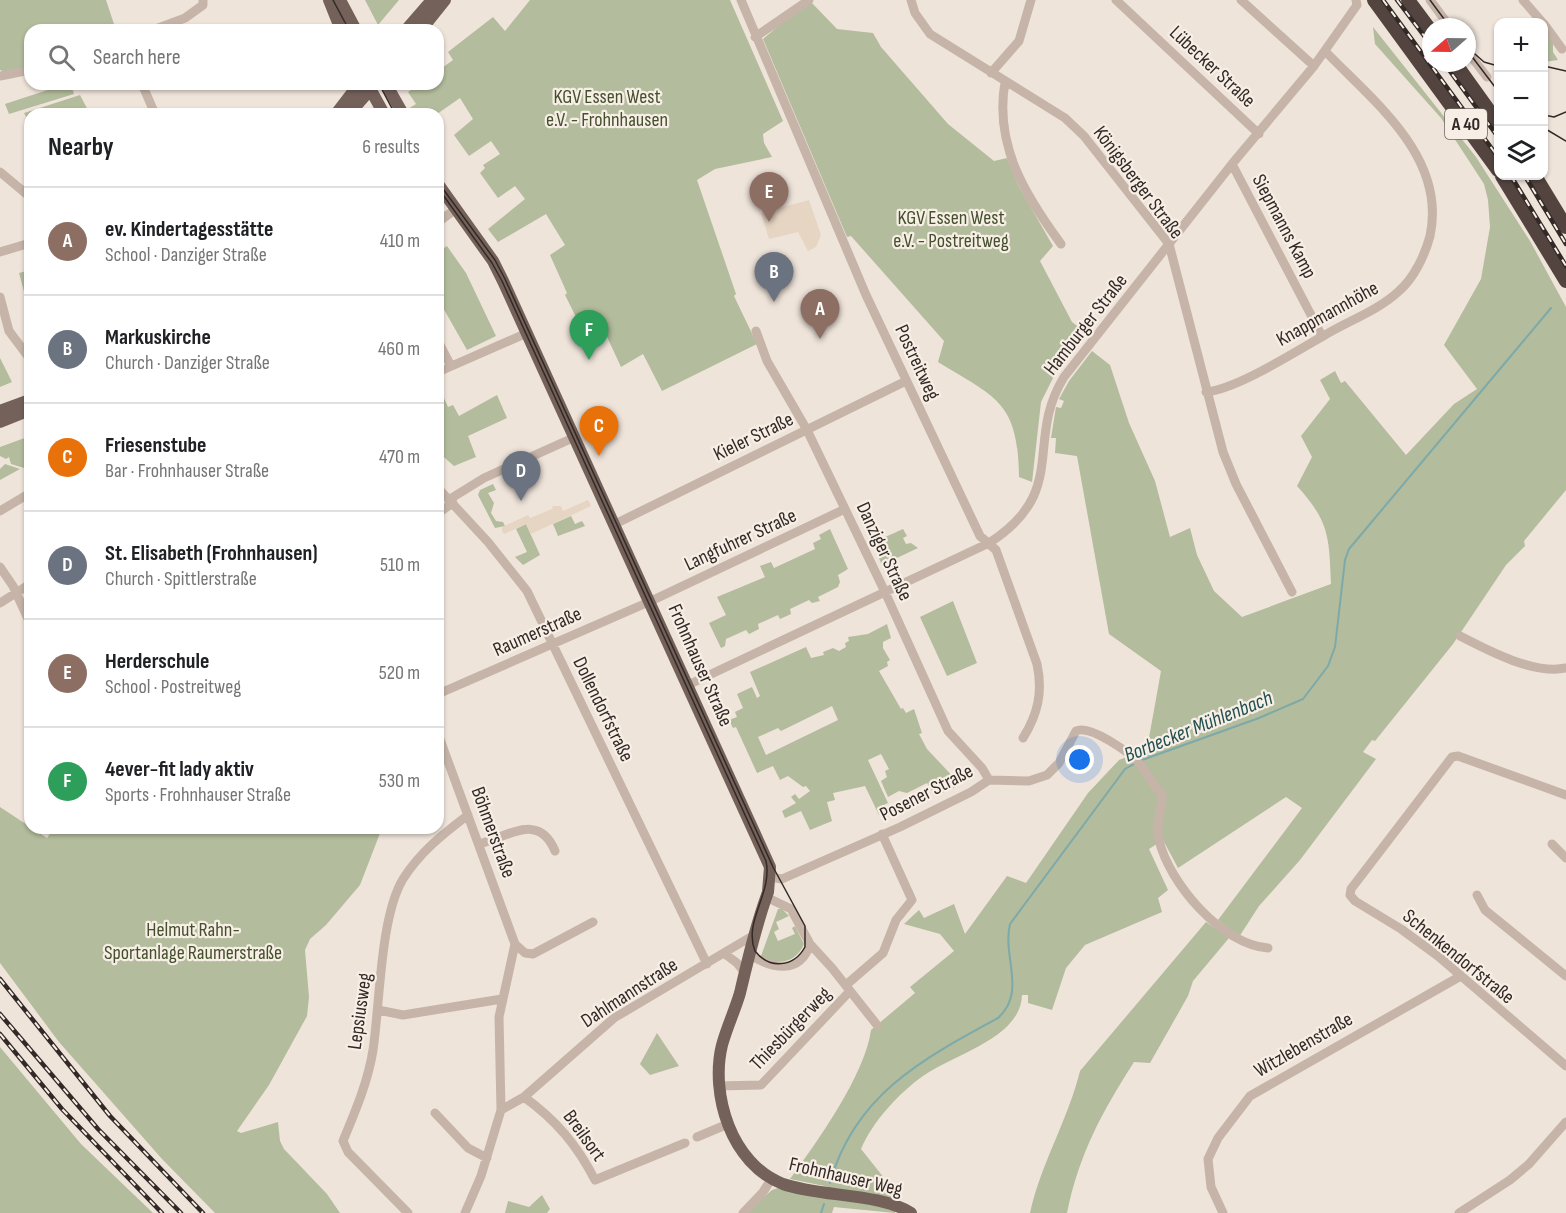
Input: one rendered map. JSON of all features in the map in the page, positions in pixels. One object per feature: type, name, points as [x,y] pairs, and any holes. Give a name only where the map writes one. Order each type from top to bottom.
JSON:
[{"type":"highway","name":"A 40","points":[[1374,0],[1494,165]]},
{"type":"highway","points":[[1408,0],[1422,19]]},
{"type":"highway","name":"A 40","points":[[1461,72],[1494,117]]},
{"type":"highway","points":[[1504,180],[1566,281]]},
{"type":"highway","points":[[1537,180],[1566,227]]},
{"type":"main road","points":[[329,0],[339,24]]},
{"type":"main road","points":[[340,0],[353,24]]},
{"type":"main road","points":[[411,24],[432,0]]},
{"type":"main road","points":[[426,24],[445,0]]},
{"type":"main road","points":[[341,108],[354,90]]},
{"type":"main road","points":[[354,108],[368,90]]},
{"type":"main road","points":[[373,90],[381,108]]},
{"type":"main road","points":[[390,90],[400,108]]},
{"type":"main road","name":"Frohnhauser Straße","points":[[444,192],[493,261],[651,601],[768,861],[770,877],[766,897],[722,1044],[719,1086],[728,1124],[746,1154],[771,1178]]},
{"type":"main road","points":[[0,411],[24,402]]},
{"type":"main road","points":[[0,422],[24,413]]},
{"type":"main road","name":"Frohnhauser Weg","points":[[771,1178],[798,1188],[892,1204],[911,1213]]},
{"type":"street","points":[[167,24],[193,13],[203,5],[203,0]]},
{"type":"street","name":"Postreitweg","points":[[741,0],[866,295],[981,536],[996,550],[1037,664],[1041,682],[1035,715],[1023,738]]},
{"type":"street","points":[[755,37],[809,0]]},
{"type":"street","name":"Königsberger Straße","points":[[910,0],[915,13],[930,34],[1065,118],[1084,136],[1169,244],[1206,393],[1230,470],[1292,592]]},
{"type":"street","points":[[991,73],[1019,41],[1031,0]]},
{"type":"street","name":"Lübecker Straße","points":[[1116,0],[1258,134]]},
{"type":"street","points":[[1241,0],[1314,66]]},
{"type":"street","name":"Hamburger Straße","points":[[688,685],[989,543],[1012,527],[1026,511],[1038,488],[1042,473],[1047,417],[1054,393],[1068,372],[1232,164],[1314,66],[1357,5],[1356,0]]},
{"type":"street","points":[[1430,0],[1443,18]]},
{"type":"street","points":[[1523,0],[1539,18]]},
{"type":"street","points":[[1548,30],[1562,49]]},
{"type":"street","name":"Knappmannhöhe","points":[[1206,393],[1254,374],[1400,291],[1423,257],[1433,216],[1431,190],[1421,159],[1400,131],[1325,51]]},
{"type":"street","points":[[1476,63],[1487,77]]},
{"type":"street","points":[[0,76],[24,71]]},
{"type":"street","points":[[1005,81],[1003,122],[1014,170],[1034,207],[1061,244]]},
{"type":"street","points":[[145,90],[152,108]]},
{"type":"street","name":"Siepmanns Kamp","points":[[1232,164],[1322,336]]},
{"type":"street","points":[[0,172],[24,192]]},
{"type":"street","points":[[444,218],[456,209]]},
{"type":"street","points":[[0,252],[24,245]]},
{"type":"street","points":[[0,297],[5,332],[24,353]]},
{"type":"street","name":"Danziger Straße","points":[[756,331],[767,361],[807,430],[885,592],[948,731],[982,768],[989,780]]},
{"type":"street","points":[[444,369],[527,333]]},
{"type":"street","points":[[444,353],[451,366]]},
{"type":"street","name":"Kieler Straße","points":[[615,524],[906,381]]},
{"type":"street","points":[[444,508],[484,478],[575,437]]},
{"type":"street","name":"Dollendorfstraße","points":[[444,494],[523,585],[707,964]]},
{"type":"street","points":[[0,511],[24,497]]},
{"type":"street","name":"Langfuhrer Straße","points":[[651,601],[845,509]]},
{"type":"street","points":[[0,567],[24,610]]},
{"type":"street","points":[[0,603],[24,588]]},
{"type":"street","name":"Raumerstraße","points":[[444,691],[651,601]]},
{"type":"street","points":[[1460,636],[1509,659],[1554,669],[1566,668]]},
{"type":"street","name":"Posener Straße","points":[[770,877],[782,879],[971,792],[989,780],[1029,781],[1047,775],[1059,762],[1079,729],[1100,735],[1133,757],[1152,787],[1162,794],[1158,839],[1179,880],[1213,922],[1252,947],[1268,948]]},
{"type":"street","name":"Böhmerstraße","points":[[444,750],[515,944]]},
{"type":"street","name":"Schenkendorfstraße","points":[[1566,795],[1458,756],[1452,757],[1358,879],[1350,895],[1355,901],[1420,943],[1566,1066]]},
{"type":"street","name":"Lepsiusweg","points":[[444,833],[468,815]]},
{"type":"street","points":[[479,844],[520,830],[537,829],[548,836],[555,851]]},
{"type":"street","name":"Lepsiusweg","points":[[408,1213],[348,1152],[343,1141],[367,1077],[391,910],[402,880],[433,841],[442,834]]},
{"type":"street","name":"Thiesbürgerweg","points":[[719,1086],[761,1085],[848,988],[884,953],[896,920],[912,900],[882,834]]},
{"type":"street","points":[[1552,844],[1566,858]]},
{"type":"street","points":[[1478,895],[1485,910],[1566,976]]},
{"type":"street","points":[[766,897],[791,909],[810,944],[877,1025]]},
{"type":"street","points":[[465,1213],[487,1158],[501,1110],[502,1070],[498,1033],[502,999],[515,944],[525,953],[533,954],[593,922]]},
{"type":"street","name":"Dahlmannstraße","points":[[501,1110],[524,1097],[601,1027],[754,935]]},
{"type":"street","points":[[749,954],[769,966],[785,967],[802,958],[810,944]]},
{"type":"street","points":[[725,954],[745,973]]},
{"type":"street","name":"Witzlebenstraße","points":[[1223,1213],[1211,1187],[1208,1159],[1218,1138],[1250,1096],[1459,976]]},
{"type":"street","points":[[378,1010],[402,1015],[502,999]]},
{"type":"street","name":"Breilsort","points":[[524,1097],[551,1117],[565,1132],[595,1180],[685,1143]]},
{"type":"street","points":[[435,1113],[468,1148],[487,1158]]},
{"type":"street","points":[[1460,1213],[1510,1180],[1566,1122]]},
{"type":"street","points":[[697,1137],[728,1124]]},
{"type":"street","points":[[743,1213],[763,1192],[771,1178]]},
{"type":"green space","points":[[0,0],[106,0],[114,24],[24,24],[24,68],[5,72],[0,70]]},
{"type":"green space","points":[[365,0],[399,0],[379,24]]},
{"type":"green space","name":"KGV Essen West e.V. - Frohnhausen","points":[[530,0],[730,0],[783,121],[763,134],[764,143],[772,157],[715,169],[697,180],[736,294],[734,296],[757,344],[662,391],[643,354],[621,367],[595,311],[578,321],[565,295],[567,293],[550,255],[565,245],[546,214],[498,242],[488,229],[525,199],[515,186],[498,198],[480,173],[485,168],[483,165],[500,154],[491,141],[469,156],[454,135],[473,119],[460,98],[444,109],[410,108],[416,104],[408,92],[411,90],[444,90],[444,67],[453,60],[448,52],[493,17],[505,31]]},
{"type":"green space","name":"KGV Essen West e.V. - Postreitweg","points":[[812,3],[837,29],[873,33],[881,47],[948,124],[994,161],[1007,158],[1018,185],[1053,246],[1040,261],[1072,322],[1086,333],[1055,374],[1041,402],[1032,482],[1019,477],[1014,432],[1000,405],[989,394],[938,362],[944,341],[851,236],[847,237],[763,39],[796,11]]},
{"type":"green space","points":[[1373,27],[1476,157],[1530,241],[1566,307],[1566,490],[1524,541],[1525,546],[1506,565],[1453,644],[1375,741],[1372,740],[1363,752],[1376,759],[1300,860],[1259,906],[1239,937],[1218,920],[1302,808],[1286,797],[1178,868],[1163,840],[1149,849],[1168,890],[1158,898],[1162,912],[1085,945],[1066,968],[1052,1010],[1028,1003],[1028,995],[1022,995],[1019,1010],[998,1034],[923,1076],[896,1099],[872,1128],[861,1149],[900,1198],[899,1201],[790,1179],[850,1087],[867,1048],[871,1030],[915,993],[910,987],[954,951],[940,934],[904,924],[919,910],[924,918],[954,904],[965,934],[1007,876],[1026,883],[1088,793],[1119,760],[1147,749],[1161,671],[1109,634],[1077,456],[1055,453],[1056,438],[1051,438],[1056,407],[1061,408],[1064,401],[1059,399],[1069,381],[1092,351],[1110,365],[1129,423],[1155,481],[1170,537],[1190,528],[1197,555],[1214,591],[1242,617],[1331,584],[1326,531],[1316,510],[1297,486],[1312,457],[1301,436],[1330,399],[1320,380],[1335,371],[1341,383],[1345,381],[1406,455],[1454,404],[1477,389],[1444,345],[1481,279],[1490,227],[1484,184],[1441,118],[1375,44]]},
{"type":"green space","points":[[1548,35],[1553,42],[1553,52],[1558,60],[1548,61]]},
{"type":"green space","points":[[48,90],[73,90],[74,94],[9,114],[5,104]]},
{"type":"green space","points":[[80,95],[87,108],[40,108]]},
{"type":"green space","points":[[447,246],[466,273],[496,336],[467,350],[444,310],[444,248]]},
{"type":"green space","points":[[24,272],[24,292],[19,273]]},
{"type":"green space","points":[[0,358],[12,382],[0,387]]},
{"type":"green space","points":[[497,395],[507,418],[468,436],[476,457],[454,466],[444,457],[444,398],[448,407],[453,405],[459,416]]},
{"type":"green space","points":[[24,438],[24,468],[11,464],[9,457],[6,459],[0,456],[0,447]]},
{"type":"green space","points":[[5,464],[20,469],[0,480],[0,469]]},
{"type":"green space","points":[[493,484],[496,490],[488,493],[494,503],[491,513],[496,521],[503,522],[505,526],[495,528],[478,495],[480,490]]},
{"type":"green space","points":[[571,516],[575,524],[582,521],[585,526],[558,536],[553,524]]},
{"type":"green space","points":[[526,524],[540,555],[523,565],[515,557],[527,552],[516,529]]},
{"type":"green space","points":[[830,529],[848,569],[838,575],[840,582],[838,587],[818,597],[820,601],[812,603],[809,600],[790,609],[791,614],[780,619],[778,615],[758,624],[759,629],[749,634],[746,630],[726,639],[725,646],[721,648],[709,623],[726,615],[717,597],[765,577],[760,566],[771,562],[774,568],[815,549],[813,543],[821,539],[819,535]]},
{"type":"green space","points":[[903,529],[907,536],[903,538],[906,544],[911,543],[918,548],[882,565],[872,543]]},
{"type":"green space","points":[[953,601],[977,663],[947,676],[920,617]]},
{"type":"green space","points":[[887,624],[891,638],[883,642],[883,648],[890,660],[887,662],[888,666],[879,671],[901,709],[903,708],[906,713],[914,709],[922,733],[919,734],[927,749],[957,781],[955,783],[958,786],[935,796],[927,783],[907,793],[899,791],[888,797],[881,781],[887,777],[885,771],[889,769],[881,754],[868,760],[888,803],[879,807],[882,813],[879,815],[865,786],[833,793],[835,800],[827,802],[832,821],[810,830],[801,811],[785,818],[782,811],[796,803],[791,797],[795,794],[799,799],[810,791],[806,786],[803,787],[788,776],[780,780],[773,766],[757,773],[736,727],[733,728],[729,720],[737,717],[735,712],[743,708],[737,694],[752,687],[757,698],[760,696],[750,672],[806,647],[811,658],[824,655],[823,652],[833,648],[839,651],[846,647],[848,637],[868,634]],"holes":[[[832,706],[838,720],[766,755],[758,737],[778,728],[781,731]]]},
{"type":"green space","name":"Helmut Rahn- Sportanlage Raumerstraße","points":[[0,807],[24,823],[24,834],[41,834],[47,838],[50,834],[380,834],[360,885],[326,925],[310,939],[305,950],[309,997],[307,1016],[269,1085],[237,1131],[241,1133],[278,1122],[280,1141],[284,1149],[327,1194],[340,1213],[215,1213],[162,1159],[59,1042],[0,963]]},
{"type":"green space","points":[[778,909],[782,909],[789,916],[776,922],[779,929],[774,932],[778,941],[795,934],[792,928],[795,926],[804,944],[791,959],[780,962],[761,956]]},
{"type":"green space","points":[[1206,922],[1229,938],[1193,981],[1188,996],[1150,1063],[1134,1062],[1112,1098],[1085,1152],[1067,1213],[1030,1213],[1080,1071]]},
{"type":"green space","points":[[657,1033],[679,1066],[650,1075],[640,1064]]},
{"type":"green space","points":[[0,1047],[81,1144],[153,1213],[0,1213]]},
{"type":"green space","points":[[778,1188],[896,1209],[895,1213],[834,1207],[832,1213],[746,1213],[772,1190]]},
{"type":"green space","points":[[542,1195],[550,1209],[547,1213],[505,1213],[508,1201],[529,1207]]},
{"type":"shaded area","points":[[809,200],[821,235],[816,247],[808,251],[798,232],[769,239],[761,213]]},
{"type":"shaded area","points":[[588,500],[591,506],[531,534],[526,524],[504,534],[502,531],[502,527],[528,515],[530,518],[552,509],[553,506],[561,506],[563,511]]},
{"type":"waterway","name":"Borbecker Mühlenbach","points":[[1142,760],[1259,718],[1303,699],[1328,666],[1335,647],[1345,560],[1349,549],[1551,308]]},
{"type":"waterway","name":"Borbecker Mühlenbach","points":[[830,1183],[841,1152],[856,1126],[895,1082],[944,1048],[998,1018],[1007,1008],[1012,986],[1008,936],[1010,924],[1125,769],[1134,764]]},
{"type":"waterway","name":"Borbecker Mühlenbach","points":[[821,1213],[824,1204]]},
{"type":"tram line","points":[[333,0],[346,24]]},
{"type":"tram line","points":[[1430,0],[1443,18]]},
{"type":"tram line","points":[[1476,55],[1484,62],[1494,65]]},
{"type":"tram line","points":[[1476,62],[1494,86]]},
{"type":"tram line","points":[[1548,67],[1566,71]]},
{"type":"tram line","points":[[382,90],[392,108]]},
{"type":"tram line","points":[[1548,116],[1554,117],[1566,112]]},
{"type":"tram line","points":[[1548,130],[1566,141]]},
{"type":"tram line","points":[[444,190],[495,260],[505,279],[773,867],[805,926],[805,947],[795,959],[782,964],[775,963],[761,957],[755,951],[752,940],[753,929],[766,884],[766,861],[502,281],[492,263],[444,196]]},
{"type":"railway","points":[[1383,0],[1494,152]]},
{"type":"railway","points":[[1397,0],[1422,33]]},
{"type":"railway","points":[[1451,72],[1494,132]]},
{"type":"railway","points":[[1513,180],[1566,266]]},
{"type":"railway","points":[[1527,180],[1566,244]]},
{"type":"railway","points":[[0,979],[110,1116],[203,1213]]},
{"type":"railway","points":[[0,1014],[98,1129],[181,1213]]},
{"type":"railway","points":[[0,1034],[62,1109],[162,1213]]},
{"type":"place","name":"Herderschule","points":[[769,222]]},
{"type":"place","name":"Markuskirche","points":[[774,302]]},
{"type":"place","name":"ev. Kindertagesstätte","points":[[820,339]]},
{"type":"place","name":"4ever-fit lady aktiv","points":[[589,360]]},
{"type":"place","name":"Friesenstube","points":[[599,456]]},
{"type":"place","name":"St. Elisabeth (Frohnhausen)","points":[[521,501]]}]
